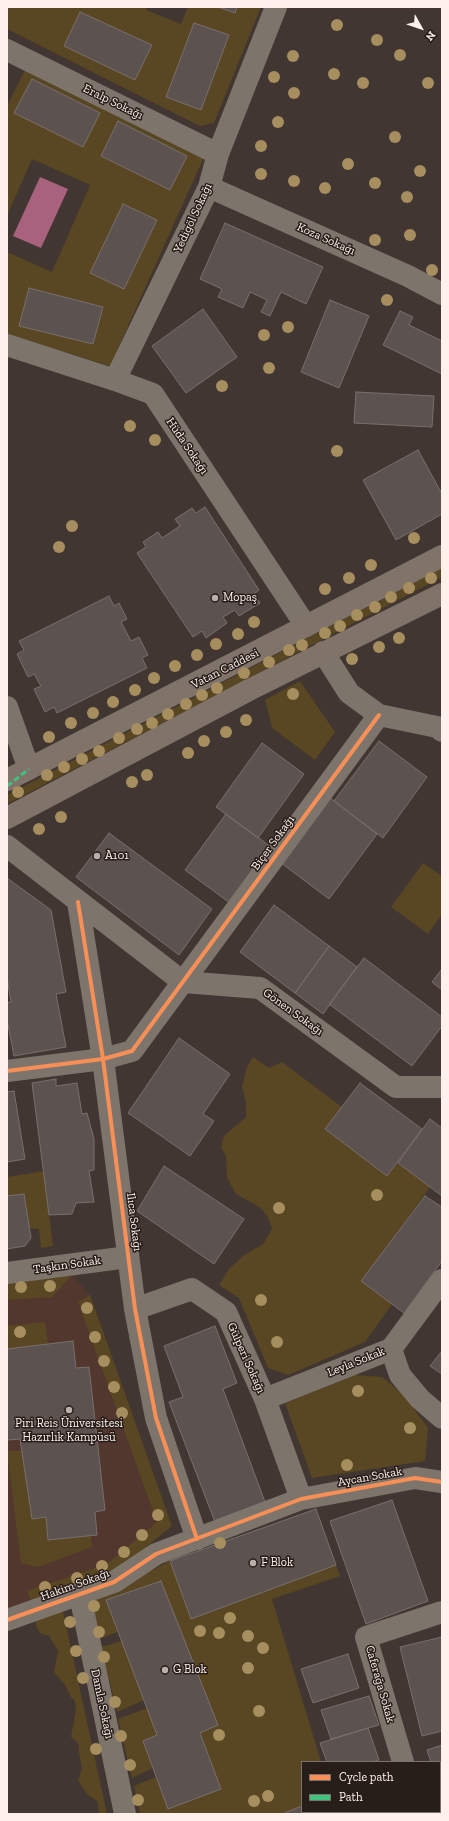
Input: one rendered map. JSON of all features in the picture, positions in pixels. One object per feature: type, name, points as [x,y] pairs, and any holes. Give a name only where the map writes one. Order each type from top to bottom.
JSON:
[{"type":"main road","name":"Vatan Caddesi","points":[[7,780],[442,556]]},
{"type":"main road","points":[[7,818],[323,652],[442,594]]},
{"type":"street","name":"Yedigöl Sokağı","points":[[115,380],[209,187],[218,154],[276,7]]},
{"type":"street","name":"Eralp Sokağı","points":[[7,50],[218,154]]},
{"type":"street","name":"Koza Sokağı","points":[[209,187],[408,276],[442,294]]},
{"type":"street","name":"Hüda Sokağı","points":[[7,345],[153,394],[306,626]]},
{"type":"street","points":[[323,652],[349,693],[379,715],[437,727],[442,730]]},
{"type":"street","points":[[7,707],[29,769]]},
{"type":"street","name":"Biçer Sokağı","points":[[7,1071],[103,1059],[132,1052],[379,715]]},
{"type":"street","points":[[7,846],[183,982]]},
{"type":"street","name":"Ilıca Sokağı","points":[[78,902],[103,1059],[135,1308],[156,1418],[197,1539]]},
{"type":"street","name":"Gönen Sokağı","points":[[183,982],[260,988],[396,1087],[442,1087]]},
{"type":"street","name":"Taşkın Sokak","points":[[7,1273],[128,1257]]},
{"type":"street","name":"Leyla Sokak","points":[[265,1399],[391,1349],[442,1280]]},
{"type":"street","name":"Gülperi Sokağı","points":[[135,1308],[192,1289],[226,1312],[265,1399],[301,1499]]},
{"type":"street","points":[[391,1349],[400,1375],[420,1399],[442,1418]]},
{"type":"street","name":"Aycan Sokak","points":[[301,1499],[415,1478],[442,1482]]},
{"type":"street","name":"Hakim Sokağı","points":[[7,1620],[114,1582],[156,1554],[301,1499]]},
{"type":"street","name":"Damla Sokağı","points":[[80,1595],[125,1814]]},
{"type":"street","name":"Caferağa Sokak","points":[[403,1761],[366,1637],[442,1612]]},
{"type":"shaded area","points":[[7,7],[147,7],[146,10],[181,24],[188,7],[261,7],[214,123],[200,126],[7,29]]},
{"type":"shaded area","points":[[26,68],[204,157],[110,366],[7,334],[7,252],[52,272],[90,185],[32,159],[7,216],[7,106]]},
{"type":"shaded area","points":[[40,177],[68,189],[41,248],[13,236]]},
{"type":"shaded area","points":[[442,568],[442,577],[7,804],[7,795]]},
{"type":"shaded area","points":[[300,681],[335,732],[315,760],[272,728],[265,700]]},
{"type":"shaded area","points":[[423,863],[442,876],[442,914],[428,934],[391,907]]},
{"type":"shaded area","points":[[253,1057],[269,1068],[282,1062],[342,1107],[325,1129],[387,1175],[398,1163],[430,1187],[362,1281],[392,1304],[365,1342],[288,1375],[268,1368],[239,1298],[219,1285],[229,1269],[244,1255],[263,1244],[272,1229],[268,1218],[261,1208],[236,1194],[227,1178],[226,1156],[221,1147],[224,1136],[246,1117],[246,1102],[242,1087],[247,1067]]},
{"type":"shaded area","points":[[44,1171],[53,1246],[41,1248],[39,1229],[29,1228],[24,1194],[7,1196],[7,1177]]},
{"type":"shaded area","name":"Piri Reis Üniversitesi Hazırlık Kampüsü","points":[[72,1275],[90,1295],[172,1526],[114,1573],[7,1611],[7,1284]]},
{"type":"shaded area","points":[[72,1275],[52,1297],[7,1300],[7,1284]]},
{"type":"shaded area","points":[[90,1295],[172,1526],[114,1573],[32,1602],[27,1591],[107,1564],[157,1522],[78,1302]]},
{"type":"shaded area","points":[[45,1322],[48,1344],[7,1349],[7,1326]]},
{"type":"shaded area","points":[[355,1375],[382,1377],[403,1394],[428,1428],[425,1461],[312,1478],[285,1403]]},
{"type":"shaded area","points":[[7,1451],[22,1451],[32,1519],[46,1517],[48,1540],[91,1535],[92,1547],[38,1567],[21,1563]]},
{"type":"shaded area","points":[[170,1561],[191,1619],[336,1565],[340,1576],[272,1599],[321,1761],[301,1761],[301,1806],[282,1814],[140,1814],[134,1786],[156,1777],[220,1789],[200,1733],[218,1725],[161,1582],[106,1600],[118,1632],[99,1639],[91,1602]]},
{"type":"shaded area","points":[[62,1607],[107,1814],[99,1814],[98,1802],[86,1793],[78,1780],[82,1769],[79,1744],[71,1737],[76,1710],[75,1701],[71,1697],[65,1685],[54,1672],[58,1651],[49,1636],[40,1633],[36,1626],[35,1616]]},
{"type":"shaded area","points":[[122,1641],[144,1700],[117,1712],[101,1647]]},
{"type":"shaded area","points":[[147,1708],[157,1735],[143,1741],[153,1768],[132,1778],[118,1719]]},
{"type":"building","points":[[218,7],[237,7],[235,13]]},
{"type":"building","points":[[80,12],[152,45],[135,80],[64,46]]},
{"type":"building","points":[[194,23],[229,35],[201,110],[166,97]]},
{"type":"building","points":[[32,79],[100,113],[83,147],[14,113]]},
{"type":"building","points":[[118,121],[187,156],[170,190],[101,156]]},
{"type":"building","points":[[123,204],[157,220],[124,289],[90,273]]},
{"type":"building","points":[[225,223],[323,267],[306,304],[281,292],[270,316],[261,312],[267,300],[250,292],[243,308],[218,297],[222,289],[200,279]]},
{"type":"building","points":[[29,288],[103,307],[93,344],[19,326]]},
{"type":"building","points":[[330,300],[369,316],[339,388],[301,372]]},
{"type":"building","points":[[203,309],[237,357],[186,393],[152,346]]},
{"type":"building","points":[[400,311],[413,317],[409,325],[442,341],[442,374],[383,345]]},
{"type":"building","points":[[356,392],[434,396],[432,427],[354,423]]},
{"type":"building","points":[[418,450],[442,494],[442,514],[396,540],[363,480]]},
{"type":"building","points":[[205,507],[259,590],[254,594],[260,603],[239,616],[235,610],[223,617],[227,623],[206,638],[202,631],[193,637],[137,553],[146,547],[143,542],[158,532],[162,538],[180,526],[175,519],[192,508],[196,513]]},
{"type":"building","points":[[109,596],[114,606],[119,603],[127,619],[121,622],[131,641],[139,637],[148,655],[142,658],[147,668],[57,713],[54,707],[45,712],[34,689],[41,686],[34,674],[28,677],[17,654],[24,650],[19,641]]},
{"type":"building","points":[[379,741],[427,777],[383,838],[334,801]]},
{"type":"building","points":[[262,743],[304,774],[258,838],[216,807]]},
{"type":"building","points":[[329,797],[377,834],[329,899],[281,863]]},
{"type":"building","points":[[226,814],[271,847],[230,903],[185,870]]},
{"type":"building","points":[[109,833],[212,909],[179,955],[76,877]]},
{"type":"building","points":[[7,878],[51,910],[66,992],[56,994],[66,1047],[14,1056],[7,1019],[7,1003],[11,1002],[7,977]]},
{"type":"building","points":[[274,905],[329,946],[295,993],[240,952]]},
{"type":"building","points":[[329,946],[357,967],[323,1014],[295,993]]},
{"type":"building","points":[[364,958],[442,1017],[442,1026],[412,1066],[329,1004]]},
{"type":"building","points":[[442,969],[442,990],[432,982]]},
{"type":"building","points":[[179,1038],[230,1074],[203,1114],[214,1121],[190,1156],[128,1113]]},
{"type":"building","points":[[56,1079],[56,1086],[77,1083],[82,1114],[87,1113],[94,1139],[94,1170],[89,1171],[94,1202],[76,1203],[72,1214],[49,1215],[32,1083]]},
{"type":"building","points":[[360,1083],[422,1129],[387,1176],[325,1129]]},
{"type":"building","points":[[14,1091],[25,1159],[7,1162],[7,1092]]},
{"type":"building","points":[[430,1119],[442,1128],[442,1196],[398,1163]]},
{"type":"building","points":[[164,1166],[244,1219],[214,1264],[137,1211]]},
{"type":"building","points":[[24,1194],[31,1238],[25,1246],[7,1249],[7,1196]]},
{"type":"building","points":[[425,1196],[442,1207],[442,1261],[404,1313],[361,1281]]},
{"type":"building","points":[[215,1326],[237,1383],[223,1389],[265,1502],[215,1522],[169,1402],[183,1397],[164,1346]]},
{"type":"building","points":[[73,1341],[76,1368],[89,1367],[105,1510],[95,1512],[97,1535],[48,1540],[46,1517],[32,1519],[20,1439],[7,1440],[7,1349]]},
{"type":"building","points":[[442,1351],[442,1374],[430,1366]]},
{"type":"building","points":[[392,1500],[428,1601],[366,1624],[330,1521]]},
{"type":"building","name":"F Blok","points":[[316,1509],[336,1565],[191,1619],[170,1561]]},
{"type":"building","name":"G Blok","points":[[161,1581],[218,1725],[200,1733],[221,1789],[168,1809],[143,1741],[157,1735],[106,1600]]},
{"type":"building","points":[[442,1637],[442,1731],[422,1736],[400,1647]]},
{"type":"building","points":[[348,1654],[359,1688],[313,1703],[301,1669]]},
{"type":"building","points":[[369,1696],[379,1725],[331,1739],[321,1710]]},
{"type":"building","points":[[368,1728],[379,1760],[327,1761],[320,1743]]},
{"type":"building","points":[[442,1745],[442,1777],[441,1761],[431,1761],[427,1750]]},
{"type":"building","points":[[441,1790],[442,1814],[433,1814],[441,1813]]},
{"type":"building","points":[[301,1806],[301,1813],[314,1813],[314,1814],[282,1814]]},
{"type":"building","points":[[404,1813],[405,1814],[351,1814]]},
{"type":"marked path","points":[[7,786],[29,769]]},
{"type":"cycle path","points":[[7,1071],[103,1059],[132,1051],[379,715]]},
{"type":"cycle path","points":[[78,902],[103,1059],[135,1309],[156,1418],[197,1539]]},
{"type":"cycle path","points":[[7,1620],[114,1582],[156,1554],[301,1499],[415,1478],[442,1482]]},
{"type":"place","name":"Mopaş","points":[[215,598]]},
{"type":"place","name":"A101","points":[[97,856]]},
{"type":"place","name":"Piri Reis Üniversitesi Hazırlık Kampüsü","points":[[69,1410]]},
{"type":"place","name":"F Blok","points":[[253,1563]]},
{"type":"place","name":"G Blok","points":[[165,1670]]}]
